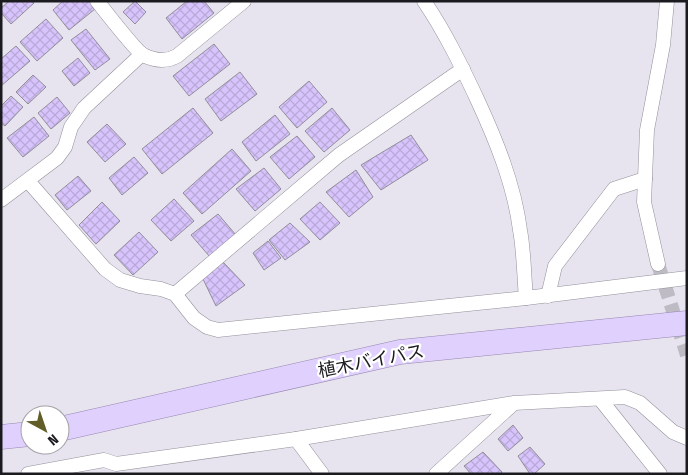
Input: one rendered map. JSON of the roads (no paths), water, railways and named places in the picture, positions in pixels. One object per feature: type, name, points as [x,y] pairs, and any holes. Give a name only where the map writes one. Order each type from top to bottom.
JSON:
[{"type":"highway","name":"植木バイパス","points":[[70,427],[400,352],[687,323]]},
{"type":"highway","points":[[1,437],[20,435]]},
{"type":"street","points":[[97,1],[142,54],[161,61],[177,56],[244,1]]},
{"type":"street","points":[[424,1],[435,17],[463,69],[489,125],[501,157],[520,229],[526,298]]},
{"type":"street","points":[[658,264],[644,202],[647,130],[663,45],[667,1]]},
{"type":"street","points":[[1,200],[57,158],[66,147],[71,127],[84,108],[142,54]]},
{"type":"street","points":[[175,294],[339,155],[463,69]]},
{"type":"street","points":[[548,296],[555,266],[614,189],[645,180]]},
{"type":"street","points":[[28,181],[90,252],[106,269],[120,280],[140,286],[162,289],[175,294],[194,318],[207,327],[218,330],[548,296],[687,278]]},
{"type":"street","points":[[28,474],[104,460],[116,464],[296,439],[514,403],[625,397],[640,404],[673,432],[687,438]]},
{"type":"street","points":[[600,399],[660,474]]},
{"type":"street","points":[[436,474],[514,403]]},
{"type":"street","points":[[296,439],[322,474]]},
{"type":"tunnel","points":[[658,264],[687,355]]}]
